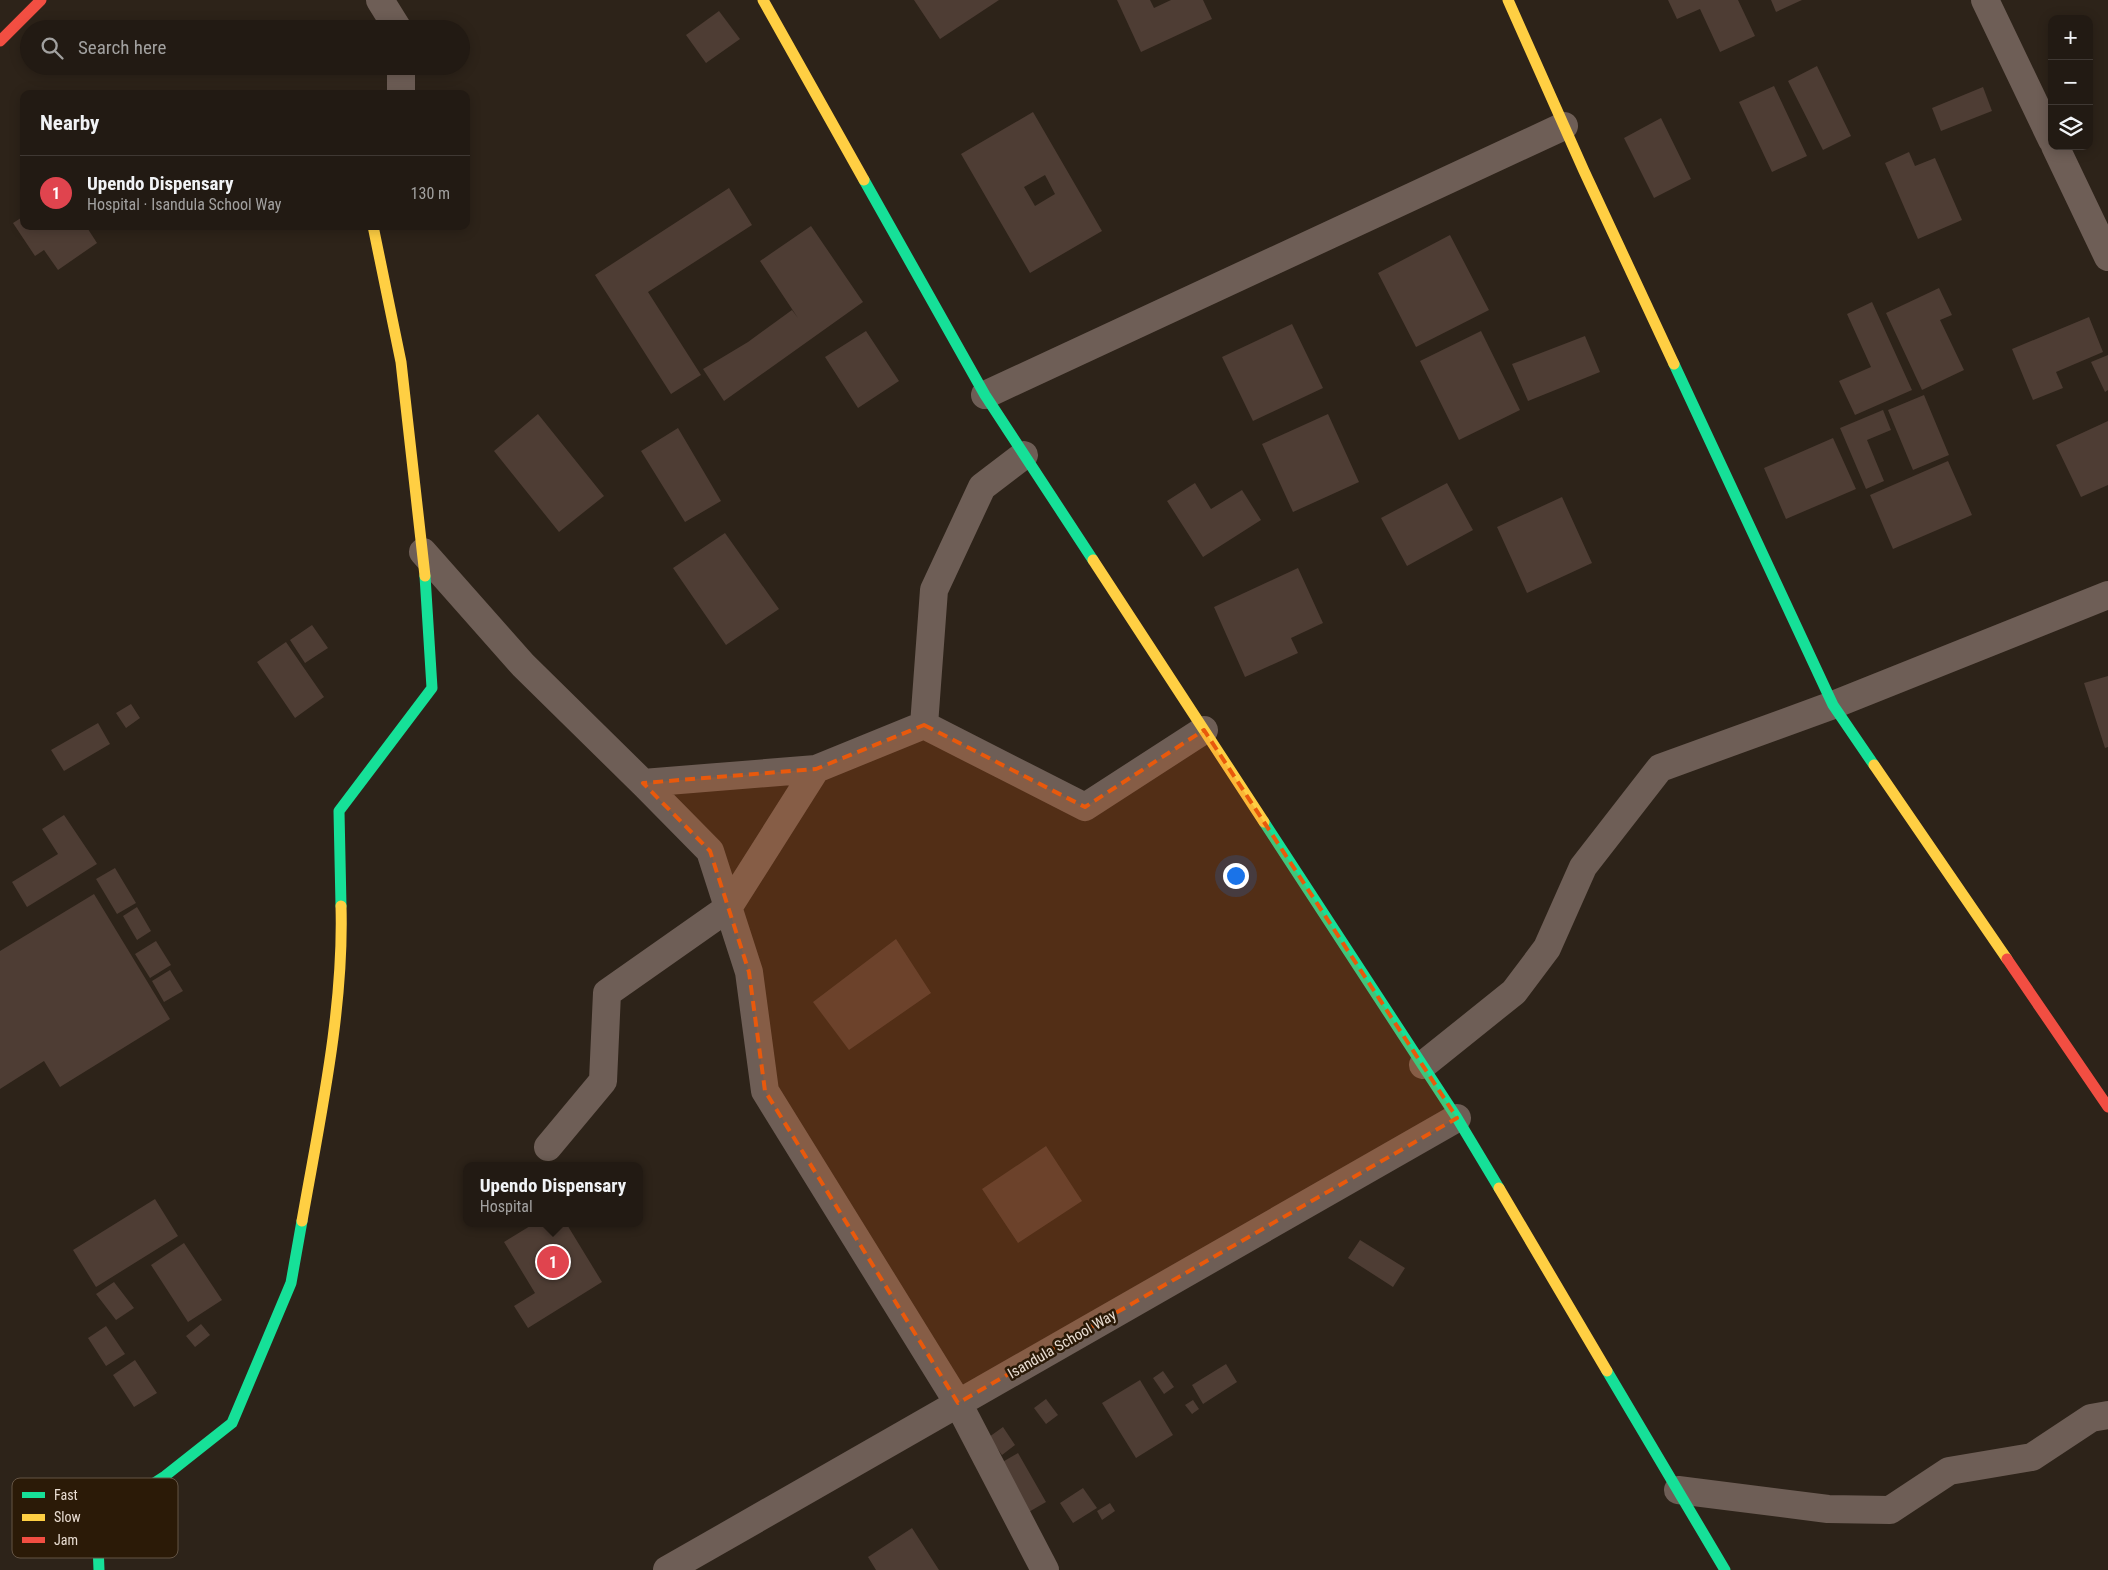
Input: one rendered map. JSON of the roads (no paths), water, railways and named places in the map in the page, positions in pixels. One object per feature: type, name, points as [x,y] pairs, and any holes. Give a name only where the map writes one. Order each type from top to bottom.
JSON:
[{"type":"street","points":[[21,20],[41,0]]},
{"type":"street","points":[[380,0],[392,20]]},
{"type":"street","points":[[763,0],[985,395],[1457,1118],[1725,1570]]},
{"type":"street","points":[[1508,0],[1564,126],[1833,705],[2108,1107]]},
{"type":"street","points":[[1984,0],[2048,132]]},
{"type":"street","points":[[0,42],[20,22]]},
{"type":"street","points":[[401,75],[401,90]]},
{"type":"street","points":[[985,395],[1564,126]]},
{"type":"street","points":[[2057,150],[2108,257]]},
{"type":"street","points":[[162,1478],[232,1423],[291,1283],[329,1067],[342,938],[339,811],[432,688],[422,552],[401,362],[374,230]]},
{"type":"street","points":[[924,725],[934,590],[982,487],[1024,455]]},
{"type":"street","points":[[422,552],[523,665],[710,851],[749,972],[765,1091],[958,1403],[1045,1570]]},
{"type":"street","points":[[1423,1065],[1514,992],[1547,948],[1583,867],[1660,768],[1833,705],[2108,595]]},
{"type":"street","points":[[643,783],[816,768],[924,725],[1085,807],[1204,730]]},
{"type":"street","points":[[548,1147],[602,1080],[607,993],[728,908],[816,768]]},
{"type":"street","name":"Isandula School Way","points":[[667,1570],[1457,1118]]},
{"type":"street","points":[[1678,1490],[1828,1509],[1890,1510],[1949,1471],[2032,1457],[2091,1418],[2108,1415]]},
{"type":"place","name":"Upendo Dispensary","points":[[553,1262]]}]
